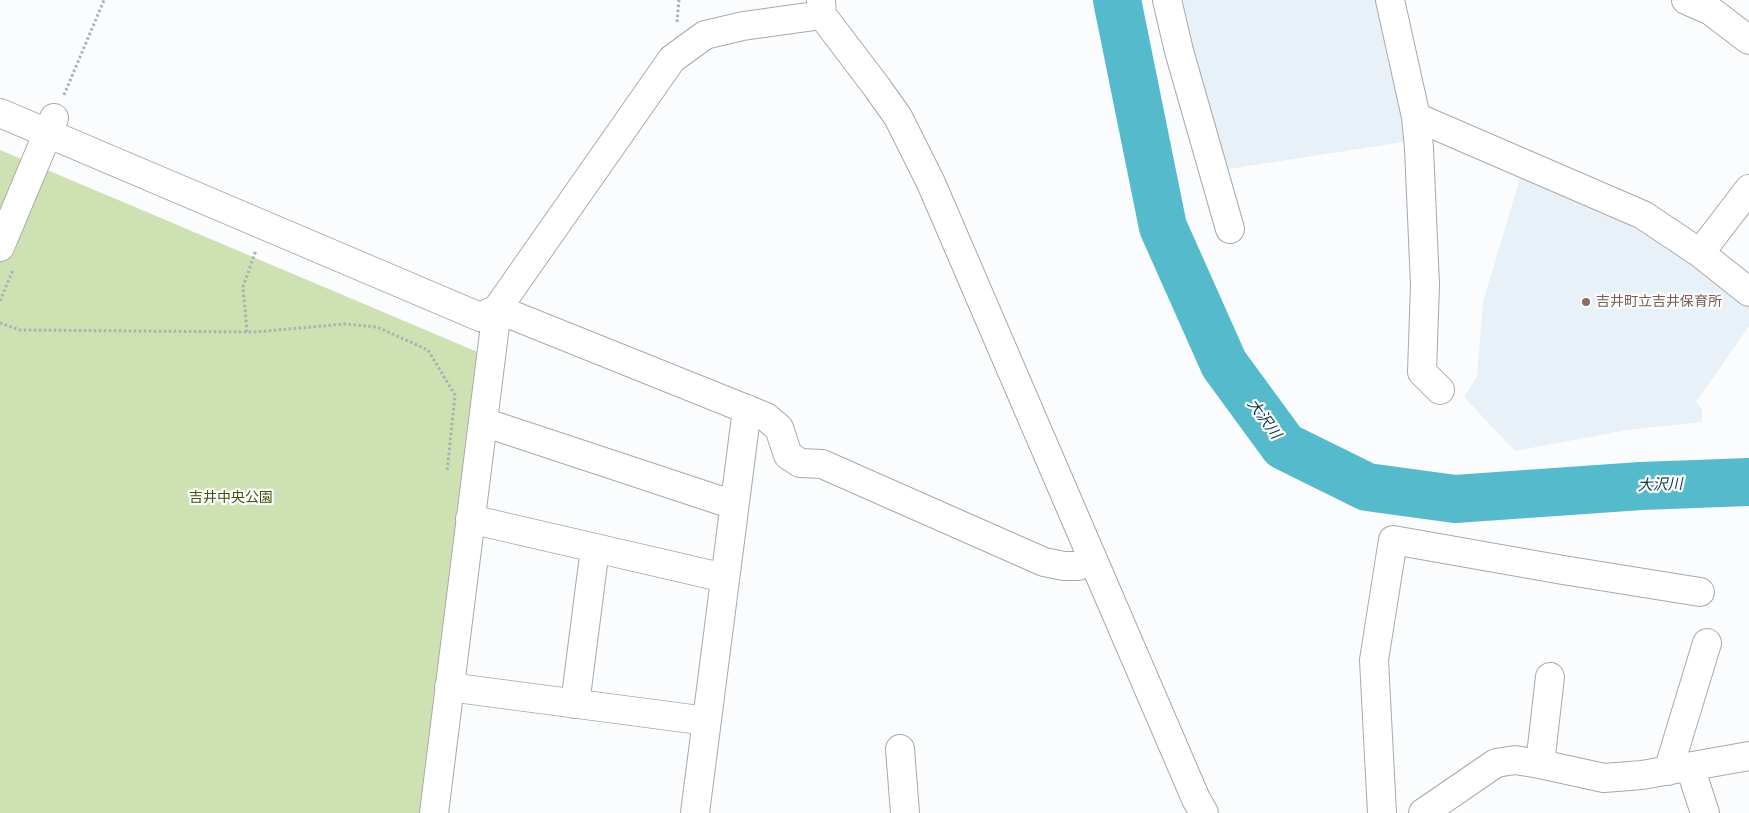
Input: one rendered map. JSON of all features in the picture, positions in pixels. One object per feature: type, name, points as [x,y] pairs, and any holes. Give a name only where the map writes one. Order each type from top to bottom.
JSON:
[{"type":"street","points":[[1167,0],[1179,51],[1230,229]]},
{"type":"street","points":[[1390,0],[1416,117],[1419,148],[1425,285],[1422,372],[1440,390]]},
{"type":"street","points":[[1686,0],[1711,10],[1749,40]]},
{"type":"street","points":[[434,813],[483,422],[489,313],[672,59],[705,35],[821,8],[898,117],[931,184],[1196,799],[1204,813]]},
{"type":"street","points":[[0,114],[51,126],[489,313],[766,417],[779,428],[788,455],[800,463],[822,464],[1044,562],[1064,566],[1078,566],[1094,561]]},
{"type":"street","points":[[1416,117],[1642,215],[1700,253],[1749,292]]},
{"type":"street","points":[[0,247],[51,126]]},
{"type":"street","points":[[1700,253],[1749,189]]},
{"type":"street","points":[[695,813],[747,409]]},
{"type":"street","points":[[483,422],[734,506]]},
{"type":"street","points":[[470,519],[725,578]]},
{"type":"street","points":[[1382,813],[1374,660],[1393,540],[1700,592]]},
{"type":"street","points":[[574,704],[595,548]]},
{"type":"street","points":[[1705,813],[1679,769],[1707,643]]},
{"type":"street","points":[[1540,764],[1550,677]]},
{"type":"street","points":[[449,687],[707,722]]},
{"type":"street","points":[[900,749],[905,813]]},
{"type":"street","points":[[1424,813],[1496,763],[1516,760],[1604,778],[1679,769],[1749,756]]},
{"type":"path","points":[[51,126],[104,0]]},
{"type":"path","points":[[248,332],[243,287],[256,249]]},
{"type":"path","points":[[0,323],[20,330],[248,332],[345,324],[377,327],[428,350],[455,395],[447,473]]},
{"type":"shaded area","points":[[1174,0],[1378,0],[1410,141],[1222,170]]},
{"type":"shaded area","points":[[1521,175],[1646,227],[1749,300],[1749,326],[1696,402],[1702,409],[1702,422],[1627,430],[1515,451],[1464,397],[1477,376],[1483,302]]},
{"type":"green space","name":"吉井中央公園","points":[[0,150],[480,353],[427,813],[0,813]]},
{"type":"waterway","name":"大沢川","points":[[1117,0],[1163,227],[1224,364],[1284,446],[1367,487],[1455,499],[1641,486],[1749,482]]},
{"type":"place","name":"吉井町立吉井保育所","points":[[1586,302]]}]
